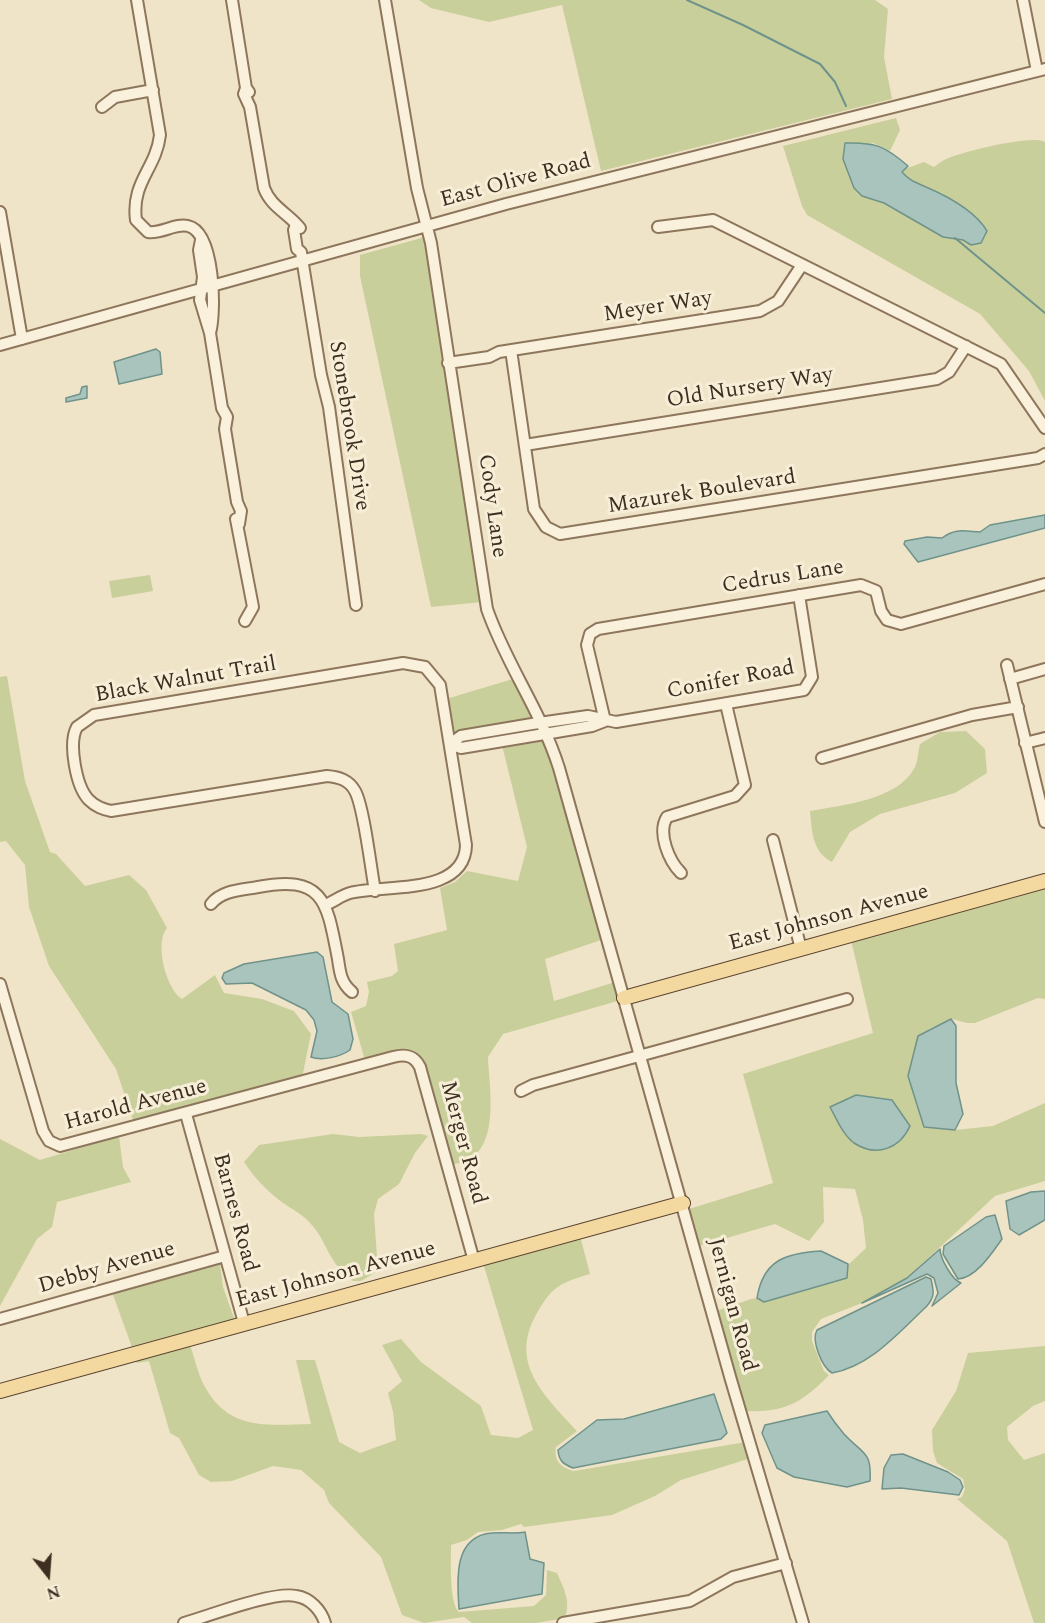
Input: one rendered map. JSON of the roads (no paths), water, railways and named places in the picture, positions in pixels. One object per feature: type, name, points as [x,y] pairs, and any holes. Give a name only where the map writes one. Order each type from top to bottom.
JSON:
[{"type":"main road","name":"East Johnson Avenue","points":[[624,998],[1045,881]]},
{"type":"main road","name":"East Johnson Avenue","points":[[0,1391],[683,1203]]},
{"type":"street","points":[[136,0],[153,90],[159,144],[135,196],[136,220],[142,229],[153,233],[188,226],[196,230],[208,249],[207,288],[210,333],[222,408],[220,417],[225,429],[237,502],[234,513],[239,524],[253,607],[245,621]]},
{"type":"street","name":"Stonebrook Drive","points":[[232,0],[246,88],[244,94],[250,107],[266,194],[277,209],[288,214],[296,224],[294,230],[297,249],[302,256],[330,419],[356,606]]},
{"type":"street","name":"Cody Lane","points":[[385,0],[417,188],[427,226],[487,609],[501,645],[545,728],[624,998]]},
{"type":"street","points":[[1023,0],[1041,70]]},
{"type":"street","name":"East Olive Road","points":[[0,345],[207,288],[302,256],[1041,70]]},
{"type":"street","points":[[102,107],[115,97],[153,90]]},
{"type":"street","points":[[0,212],[22,339]]},
{"type":"street","points":[[658,226],[713,220],[966,346],[1006,369],[1045,428]]},
{"type":"street","name":"Meyer Way","points":[[447,359],[489,357],[499,352],[760,311],[778,301],[802,265]]},
{"type":"street","name":"Old Nursery Way","points":[[525,445],[937,379],[949,372],[966,346]]},
{"type":"street","name":"Mazurek Boulevard","points":[[511,350],[536,515],[552,531],[568,534],[1038,458],[1045,454]]},
{"type":"street","name":"Cedrus Lane","points":[[605,721],[587,645],[593,631],[867,585],[876,591],[881,611],[887,620],[901,624],[1045,584]]},
{"type":"street","name":"Conifer Road","points":[[450,744],[461,748],[545,728],[605,721],[616,722],[800,692],[811,682],[812,677],[799,595]]},
{"type":"street","name":"Black Walnut Trail","points":[[325,906],[348,893],[375,891],[443,879],[457,871],[464,860],[466,844],[450,744],[436,678],[425,667],[411,663],[93,715],[82,721],[74,733],[72,748],[81,788],[90,801],[111,811],[327,776],[342,779],[354,790],[357,797],[375,891]]},
{"type":"street","points":[[1006,665],[1045,822]]},
{"type":"street","points":[[1010,679],[1045,669]]},
{"type":"street","points":[[681,873],[671,860],[663,833],[667,817],[735,796],[745,785],[726,704]]},
{"type":"street","points":[[822,758],[972,715],[1018,707]]},
{"type":"street","points":[[1025,743],[1045,738]]},
{"type":"street","points":[[773,840],[801,949]]},
{"type":"street","points":[[211,904],[226,893],[284,882],[304,886],[319,897],[325,906],[341,980],[352,992]]},
{"type":"street","name":"Harold Avenue","points":[[0,984],[36,1110],[49,1141],[66,1146],[393,1057]]},
{"type":"street","name":"Jernigan Road","points":[[624,998],[803,1623]]},
{"type":"street","points":[[521,1091],[534,1085],[847,999]]},
{"type":"street","name":"Merger Road","points":[[393,1057],[407,1055],[420,1067],[474,1261]]},
{"type":"street","name":"Barnes Road","points":[[186,1114],[244,1323]]},
{"type":"street","name":"Debby Avenue","points":[[0,1319],[225,1256]]},
{"type":"street","points":[[562,1623],[684,1603],[733,1577],[786,1563]]},
{"type":"street","points":[[184,1623],[288,1595],[310,1602],[320,1611],[325,1623]]},
{"type":"water","points":[[845,143],[864,143],[893,154],[908,166],[902,172],[908,177],[951,200],[982,224],[987,231],[981,243],[971,245],[963,240],[943,237],[884,203],[862,196],[854,188],[843,159]]},
{"type":"water","points":[[156,349],[160,352],[162,374],[119,384],[114,362]]},
{"type":"water","points":[[87,386],[87,398],[66,402],[66,398],[80,394],[82,387]]},
{"type":"water","points":[[1045,515],[1045,528],[918,562],[904,544],[905,541],[927,537],[942,538],[956,531],[980,532],[990,525]]},
{"type":"water","points":[[317,952],[323,957],[332,1002],[348,1014],[353,1039],[350,1050],[331,1058],[311,1057],[317,1031],[314,1020],[306,1010],[252,983],[226,984],[222,978],[224,973],[244,964]]},
{"type":"water","points":[[951,1019],[956,1026],[956,1083],[963,1114],[955,1130],[924,1127],[908,1076],[918,1036]]},
{"type":"water","points":[[856,1095],[892,1100],[910,1126],[906,1134],[894,1145],[879,1150],[871,1150],[850,1140],[830,1107]]},
{"type":"water","points":[[1045,1191],[1045,1220],[1019,1235],[1010,1229],[1006,1201],[1031,1192]]},
{"type":"water","points":[[995,1215],[1002,1239],[977,1270],[965,1278],[958,1279],[943,1254],[944,1246],[986,1217]]},
{"type":"water","points":[[940,1249],[947,1268],[961,1283],[932,1306],[938,1293],[934,1278],[927,1274],[862,1303],[907,1278]]},
{"type":"water","points":[[821,1251],[848,1264],[847,1278],[764,1302],[757,1298],[765,1275],[778,1261],[797,1254]]},
{"type":"water","points":[[926,1277],[931,1279],[933,1291],[931,1300],[884,1347],[846,1369],[832,1373],[828,1370],[816,1347],[817,1330]]},
{"type":"water","points":[[714,1394],[727,1433],[721,1439],[573,1468],[559,1457],[558,1450],[597,1420],[624,1419]]},
{"type":"water","points":[[827,1411],[844,1434],[864,1453],[869,1463],[870,1481],[847,1487],[794,1477],[777,1468],[762,1433],[765,1425]]},
{"type":"water","points":[[903,1454],[948,1472],[960,1480],[963,1487],[959,1495],[901,1488],[882,1489],[884,1468],[891,1455]]},
{"type":"water","points":[[525,1532],[530,1559],[544,1563],[542,1594],[459,1609],[458,1573],[460,1561],[470,1542],[479,1536],[492,1533]]},
{"type":"waterway","points":[[687,0],[820,64],[835,82],[846,106]]},
{"type":"waterway","points":[[955,238],[1045,313]]}]
